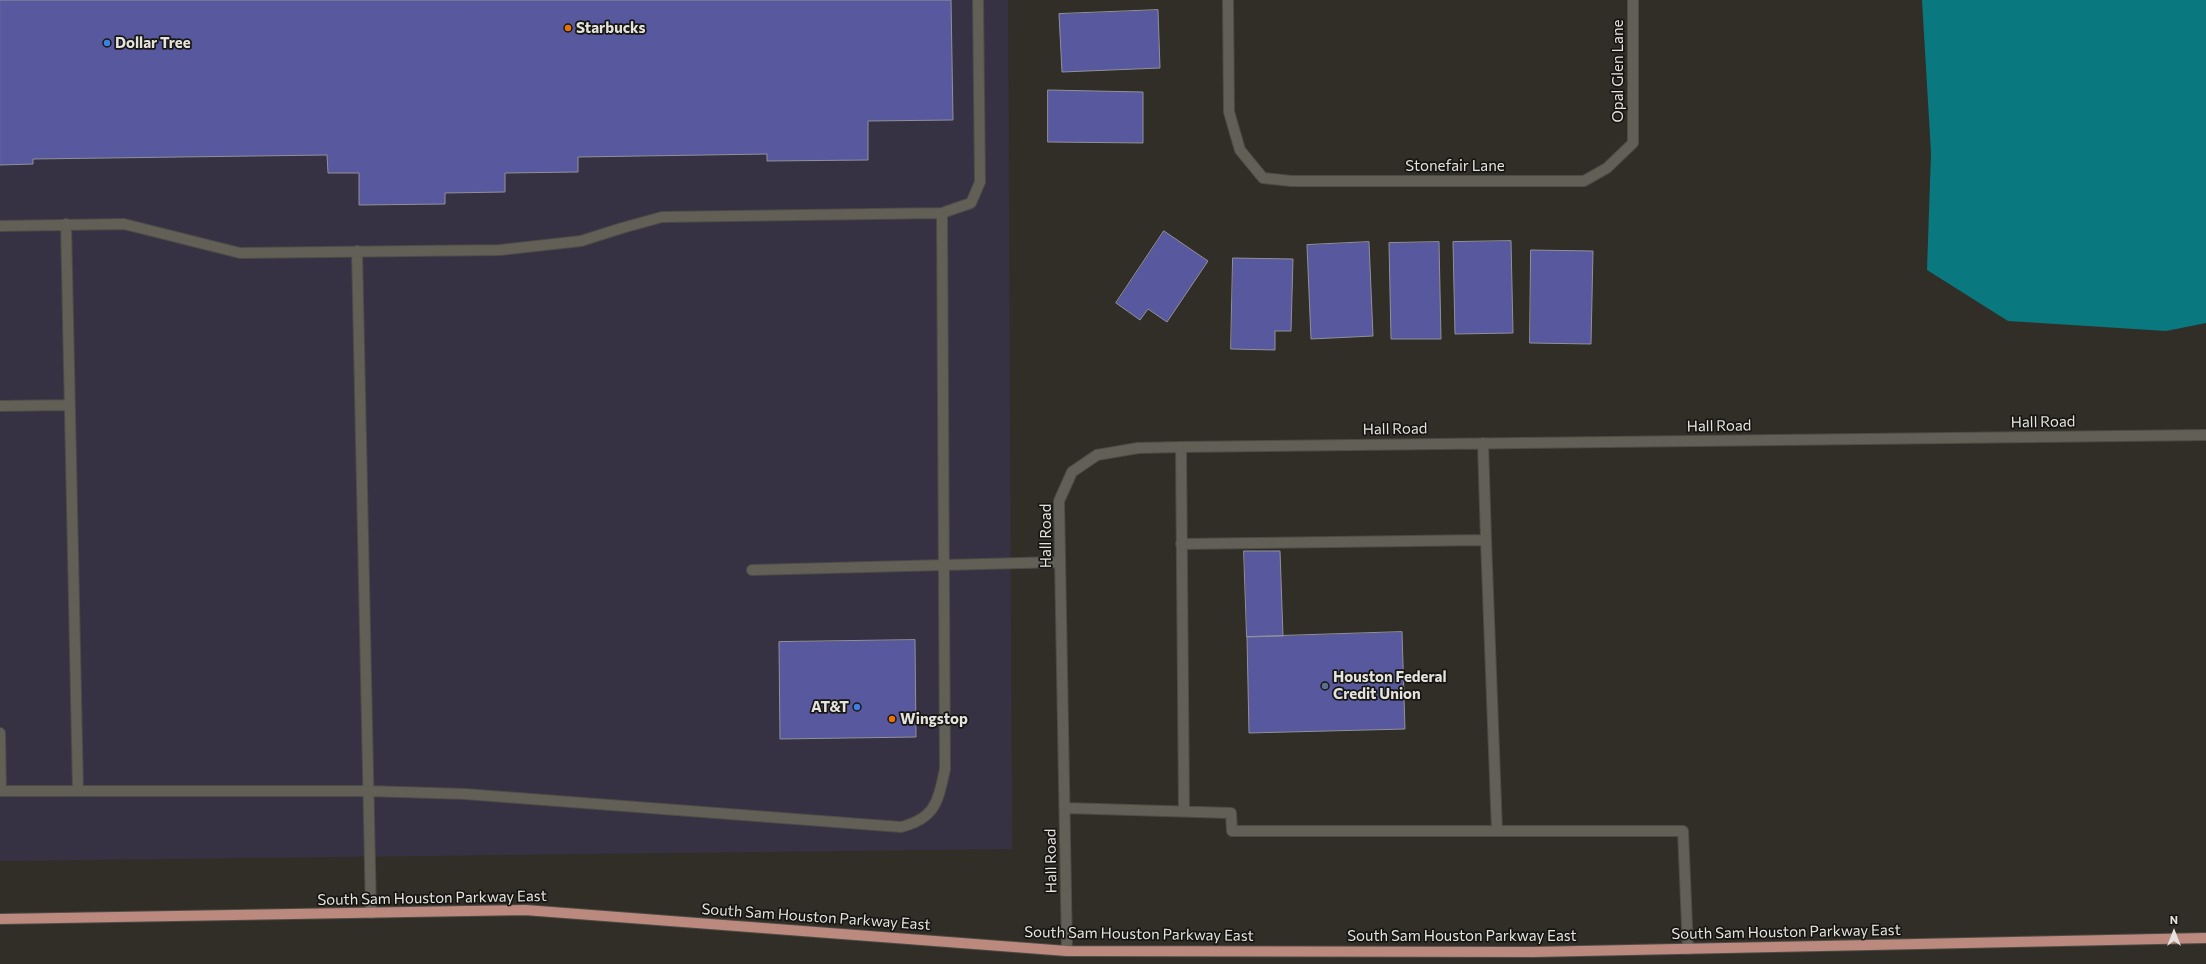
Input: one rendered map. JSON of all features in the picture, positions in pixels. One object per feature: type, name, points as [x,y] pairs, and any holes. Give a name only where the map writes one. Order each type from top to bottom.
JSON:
[{"type":"main road","name":"South Sam Houston Parkway East","points":[[0,919],[524,910],[1067,951],[1533,952],[2206,938]]},
{"type":"street","points":[[0,226],[124,224],[240,253],[500,250],[581,241],[662,217],[942,213],[971,203],[980,182],[978,0]]},
{"type":"street","name":"Stonefair Lane","points":[[1228,0],[1229,112],[1240,150],[1263,178],[1291,181],[1584,181],[1607,168],[1633,143]]},
{"type":"street","name":"Opal Glen Lane","points":[[1633,0],[1633,143]]},
{"type":"street","points":[[0,733],[0,791],[368,791],[472,795],[902,827],[917,823],[930,813],[940,793],[945,769],[942,213]]},
{"type":"street","points":[[66,224],[78,791]]},
{"type":"street","points":[[357,251],[371,913]]},
{"type":"street","points":[[0,406],[70,405]]},
{"type":"street","name":"Hall Road","points":[[1067,951],[1060,501],[1072,472],[1097,455],[1138,448],[1181,447],[2206,435]]},
{"type":"street","points":[[1483,443],[1497,830]]},
{"type":"street","points":[[1181,447],[1184,812]]},
{"type":"street","points":[[1181,544],[1486,540]]},
{"type":"street","points":[[752,570],[1060,562]]},
{"type":"street","points":[[1065,808],[1231,813],[1232,830],[1683,830],[1688,949]]},
{"type":"shaded area","points":[[0,0],[1008,0],[1012,849],[0,861]]},
{"type":"water","points":[[1922,0],[2206,0],[2206,323],[2166,331],[2008,321],[1927,270],[1931,153]]},
{"type":"building","points":[[0,0],[951,0],[953,120],[868,121],[868,160],[767,161],[767,154],[578,157],[578,172],[505,173],[505,192],[445,193],[445,204],[359,205],[359,173],[328,173],[327,155],[33,159],[33,164],[0,165]]},
{"type":"building","points":[[1158,10],[1160,68],[1062,72],[1059,14]]},
{"type":"building","points":[[1048,90],[1143,92],[1143,143],[1048,142]]},
{"type":"building","points":[[1164,231],[1208,261],[1167,322],[1148,309],[1140,320],[1116,303]]},
{"type":"building","points":[[1511,241],[1513,333],[1455,334],[1453,242]]},
{"type":"building","points":[[1369,242],[1373,336],[1311,339],[1307,245]]},
{"type":"building","points":[[1439,242],[1441,339],[1391,339],[1389,243]]},
{"type":"building","points":[[1531,250],[1593,251],[1591,344],[1530,343]]},
{"type":"building","points":[[1233,258],[1293,259],[1291,331],[1275,331],[1275,350],[1231,349]]},
{"type":"building","points":[[1244,551],[1280,551],[1283,636],[1247,637]]},
{"type":"building","points":[[1402,632],[1405,729],[1249,733],[1247,637]]},
{"type":"building","points":[[915,640],[916,737],[780,739],[779,642]]},
{"type":"place","name":"Starbucks","points":[[568,28]]},
{"type":"place","name":"Dollar Tree","points":[[107,43]]},
{"type":"place","name":"Houston Federal Credit Union","points":[[1325,686]]},
{"type":"place","name":"AT&T","points":[[857,707]]},
{"type":"place","name":"Wingstop","points":[[892,719]]}]
